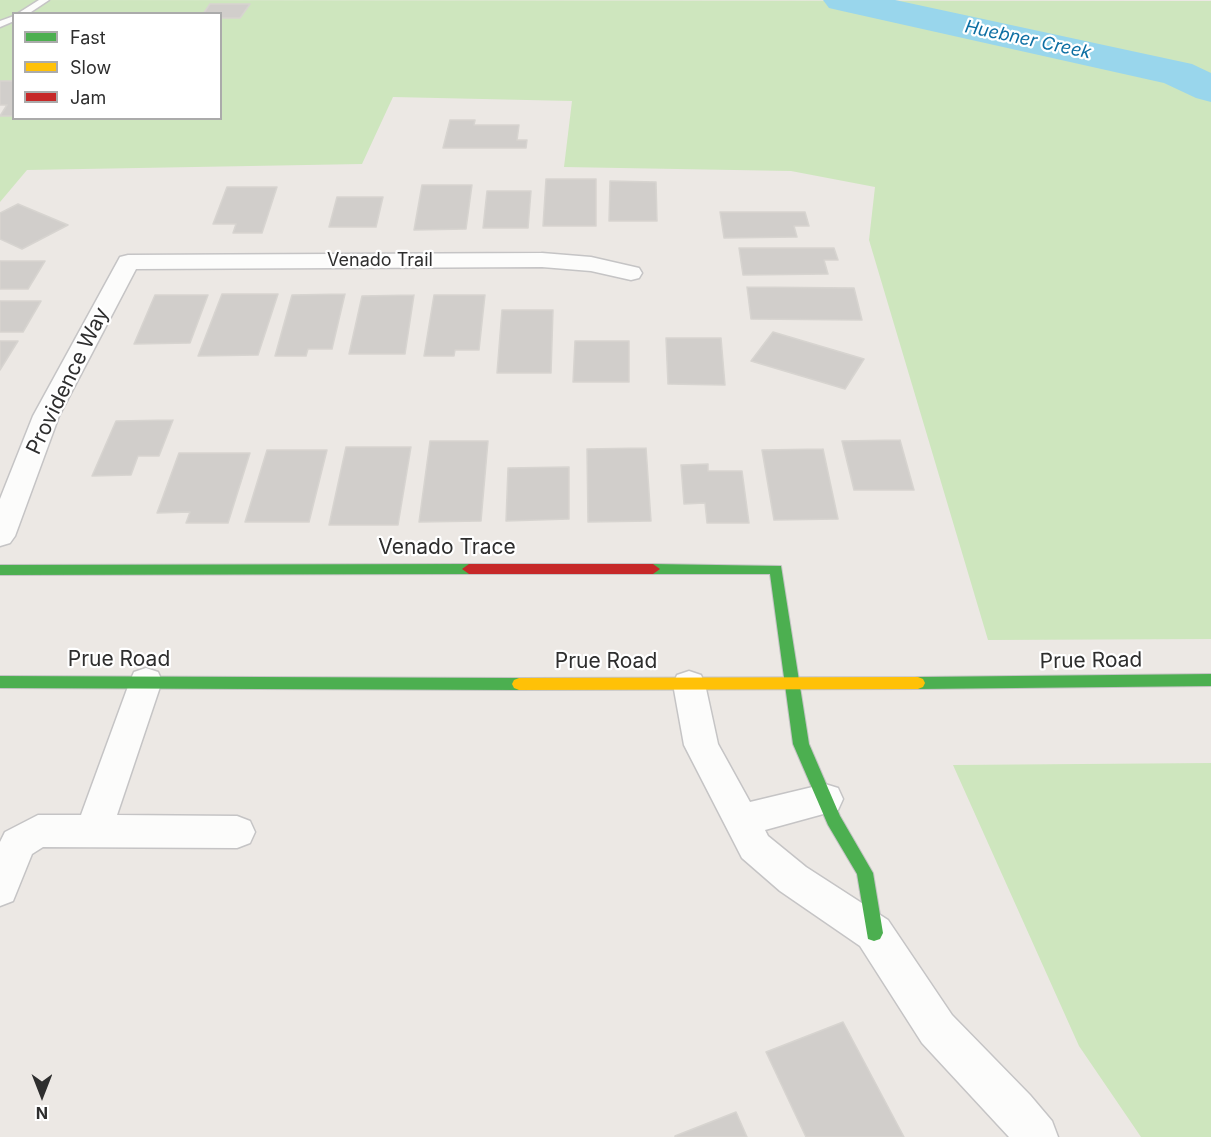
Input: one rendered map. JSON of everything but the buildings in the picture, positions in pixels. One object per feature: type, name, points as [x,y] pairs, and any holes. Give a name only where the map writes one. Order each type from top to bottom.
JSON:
[{"type":"street","name":"Venado Trail","points":[[128,262],[542,260],[591,264],[632,273]]},
{"type":"street","name":"Providence Way","points":[[0,536],[46,416],[128,262]]},
{"type":"street","name":"Venado Trace","points":[[0,570],[776,569],[792,685]]},
{"type":"street","name":"Prue Road","points":[[0,682],[792,685],[1211,680]]},
{"type":"street","points":[[93,831],[146,681]]},
{"type":"street","points":[[689,684],[701,745],[755,847],[793,879],[874,933],[937,1029],[1015,1110],[1036,1137]]},
{"type":"street","points":[[792,685],[801,744],[834,820],[866,873],[874,933]]},
{"type":"street","points":[[741,820],[825,799]]},
{"type":"street","points":[[0,889],[18,843],[38,831],[237,832]]},
{"type":"lane","points":[[24,12],[45,0]]},
{"type":"green space","points":[[0,0],[1211,1],[1211,639],[988,640],[869,240],[875,187],[791,171],[564,167],[572,101],[393,97],[362,164],[27,170],[0,202],[0,116],[12,116],[12,120],[222,120],[222,18],[240,18],[249,5],[210,4],[204,12],[12,12],[12,81],[0,81]]},
{"type":"green space","points":[[1211,763],[1211,1137],[1141,1137],[1079,1046],[953,765]]},
{"type":"waterway","name":"Huebner Creek","points":[[842,0],[1177,73],[1211,89]]},
{"type":"traffic: fast","points":[[0,570],[469,569]]},
{"type":"traffic: fast","points":[[653,569],[776,569],[801,744],[834,820],[865,873],[874,933]]},
{"type":"traffic: fast","points":[[918,683],[1211,680]]},
{"type":"traffic: fast","points":[[0,682],[519,684]]},
{"type":"traffic: slow","points":[[519,684],[918,683]]},
{"type":"traffic: jam","points":[[469,569],[653,569]]}]
